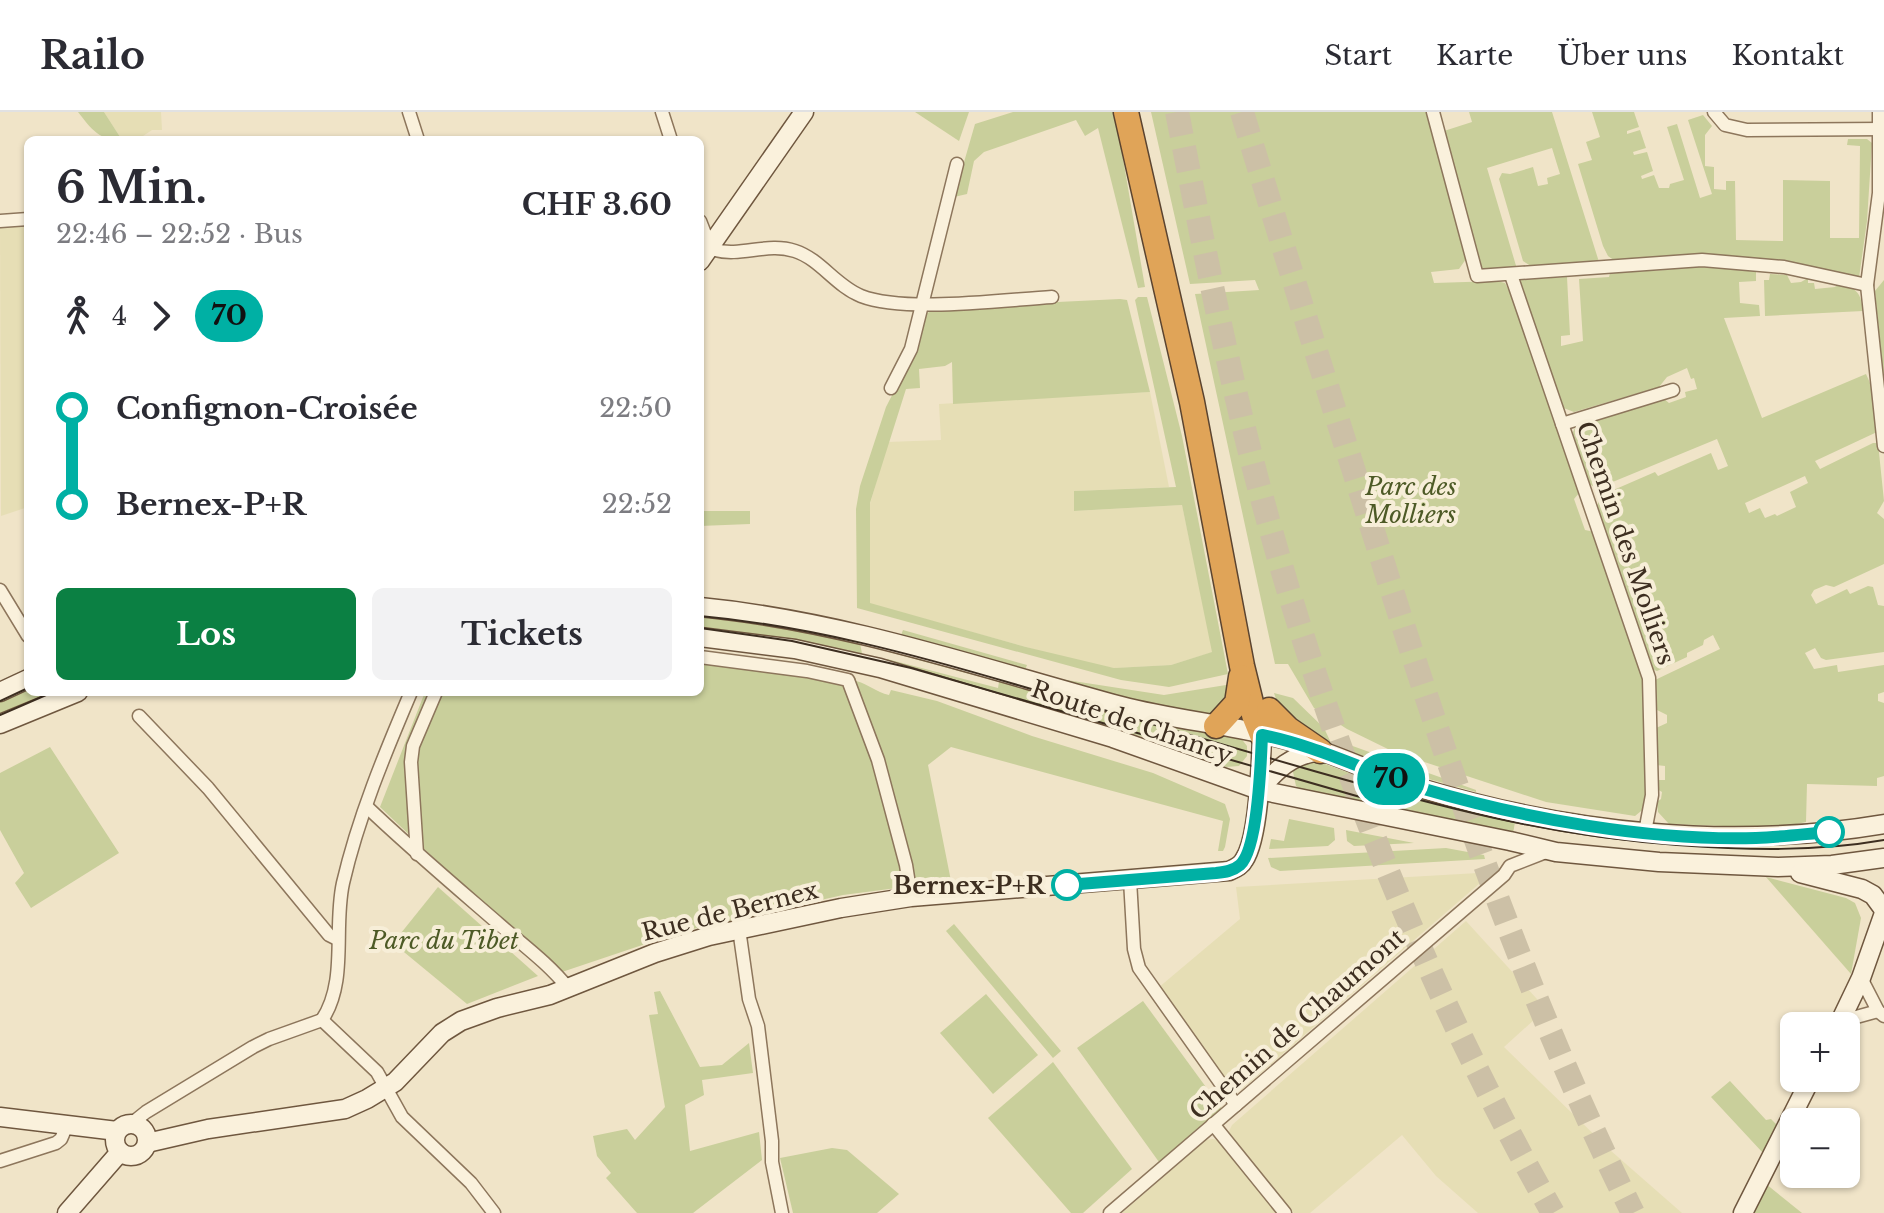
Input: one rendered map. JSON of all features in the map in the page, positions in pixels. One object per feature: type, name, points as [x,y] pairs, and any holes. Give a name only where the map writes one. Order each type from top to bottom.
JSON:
[{"type":"highway","points":[[1126,112],[1195,416],[1242,666],[1262,735]]},
{"type":"highway","points":[[1138,112],[1206,405],[1269,710],[1262,735]]},
{"type":"highway","points":[[1216,726],[1239,700],[1242,666]]},
{"type":"highway","points":[[1269,710],[1288,729],[1320,751]]},
{"type":"main road","points":[[705,253],[804,112]]},
{"type":"main road","name":"Route de Chancy","points":[[704,608],[862,634],[1124,707],[1294,742],[1402,782],[1478,804],[1555,820],[1645,832],[1756,838],[1884,824]]},
{"type":"main road","name":"Route de Chancy","points":[[704,638],[795,649],[880,668],[1113,738],[1259,790],[1548,851],[1636,861],[1778,867],[1832,865],[1884,858]]},
{"type":"main road","points":[[0,692],[24,681]]},
{"type":"main road","points":[[0,724],[68,696]]},
{"type":"main road","points":[[1259,790],[1262,735]]},
{"type":"main road","points":[[1259,790],[1285,763],[1300,755],[1320,751]]},
{"type":"main road","name":"Rue de Bernex","points":[[147,1143],[208,1129],[334,1112],[354,1106],[386,1088],[451,1027],[483,1012],[542,998],[667,948],[739,929],[911,897],[1216,873],[1238,867],[1248,850],[1259,790]]},
{"type":"main road","points":[[1778,867],[1862,889],[1873,895],[1884,912],[1861,978],[1845,1012]]},
{"type":"main road","points":[[1743,1213],[1804,1092]]},
{"type":"main road","points":[[0,1117],[67,1125],[124,1127],[143,1130],[147,1143],[138,1155],[126,1156],[115,1144],[124,1127]]},
{"type":"main road","points":[[67,1213],[120,1152]]},
{"type":"street","points":[[409,112],[417,136]]},
{"type":"street","points":[[662,112],[670,136]]},
{"type":"street","points":[[1433,112],[1477,276],[1702,260],[1868,279],[1884,273]]},
{"type":"street","points":[[1714,112],[1725,125],[1747,130],[1882,129]]},
{"type":"street","points":[[1879,112],[1882,129],[1879,193],[1868,279],[1884,446]]},
{"type":"street","points":[[891,388],[911,349],[957,164]]},
{"type":"street","points":[[0,221],[24,219]]},
{"type":"street","points":[[705,253],[779,248],[795,251],[807,256],[866,298],[921,304],[1052,297]]},
{"type":"street","name":"Chemin des Molliers","points":[[1511,275],[1649,678],[1652,795],[1645,832]]},
{"type":"street","points":[[1562,424],[1673,390]]},
{"type":"street","points":[[0,590],[24,629]]},
{"type":"street","points":[[704,658],[807,671],[848,680],[878,760],[911,897]]},
{"type":"street","points":[[124,1127],[253,1047],[322,1020],[335,997],[338,915],[347,866],[409,696]]},
{"type":"street","points":[[417,854],[411,762],[413,746],[434,696]]},
{"type":"street","points":[[139,716],[208,788],[329,935],[337,939]]},
{"type":"street","points":[[367,807],[568,988]]},
{"type":"street","points":[[1488,837],[1502,848],[1510,866]]},
{"type":"street","name":"Chemin de Chaumont","points":[[1110,1213],[1504,875],[1510,866],[1548,851]]},
{"type":"street","points":[[1130,880],[1134,949],[1139,968],[1236,1105]]},
{"type":"street","points":[[309,910],[338,915]]},
{"type":"street","points":[[739,929],[749,999],[758,1026],[772,1162],[782,1213]]},
{"type":"street","points":[[1860,1017],[1881,1014],[1861,978]]},
{"type":"street","points":[[322,1020],[377,1072],[402,1117],[471,1183],[494,1213]]},
{"type":"street","points":[[1213,1124],[1285,1213]]},
{"type":"street","points":[[0,1161],[56,1143],[67,1125]]},
{"type":"shaded area","points":[[104,112],[161,112],[162,130],[152,130],[143,136],[119,136]]},
{"type":"shaded area","points":[[24,225],[24,508],[1,516],[0,226]]},
{"type":"shaded area","points":[[1150,392],[1169,487],[1075,491],[1075,511],[1182,505],[1213,652],[1171,665],[1114,668],[1084,663],[870,604],[870,504],[888,442],[941,440],[939,404]]},
{"type":"shaded area","points":[[1478,873],[1480,883],[1241,1090],[1233,1091],[1158,988],[1240,919],[1236,887]]},
{"type":"shaded area","points":[[1466,921],[1546,1009],[1504,1047],[1610,1150],[1682,1213],[1478,1213],[1436,1176],[1402,1135],[1310,1213],[1294,1213],[1228,1133],[1232,1125]]},
{"type":"shaded area","points":[[1213,1139],[1278,1213],[1122,1213],[1206,1140]]},
{"type":"green space","points":[[78,112],[104,112],[119,136],[103,136]]},
{"type":"green space","points":[[915,112],[969,112],[959,141]]},
{"type":"green space","points":[[1013,112],[1115,112],[1145,287],[1138,288],[1098,128],[1085,136],[1076,120],[984,152],[974,161],[967,194],[954,197],[975,124]]},
{"type":"green space","name":"Parc des Molliers","points":[[1151,112],[1427,112],[1466,259],[1459,269],[1431,272],[1434,283],[1505,283],[1519,310],[1580,492],[1574,499],[1585,530],[1595,532],[1643,671],[1648,739],[1646,807],[1635,816],[1546,802],[1394,752],[1347,729],[1314,708],[1288,664],[1275,664],[1195,294],[1259,290],[1255,280],[1190,284]]},
{"type":"green space","points":[[1469,112],[1552,112],[1599,262],[1531,266],[1523,261],[1499,179],[1502,173],[1510,174],[1533,167],[1538,186],[1548,184],[1547,178],[1560,174],[1552,148],[1487,168],[1517,269],[1480,271],[1444,131],[1472,122]]},
{"type":"green space","points":[[1592,112],[1634,112],[1639,127],[1627,131],[1627,134],[1640,130],[1646,148],[1633,152],[1634,155],[1647,152],[1653,171],[1641,176],[1642,179],[1654,175],[1659,188],[1669,188],[1670,184],[1684,180],[1667,127],[1677,124],[1700,198],[1712,194],[1688,120],[1703,115],[1712,126],[1705,135],[1705,166],[1714,167],[1714,189],[1726,190],[1726,181],[1735,181],[1736,240],[1783,241],[1783,180],[1830,181],[1830,238],[1859,238],[1860,146],[1847,145],[1848,139],[1867,139],[1872,143],[1867,221],[1859,278],[1782,262],[1615,261],[1603,246],[1578,164],[1592,160],[1586,142],[1600,137]]},
{"type":"green space","points":[[1687,265],[1756,268],[1756,281],[1739,282],[1740,303],[1759,305],[1760,316],[1724,318],[1762,418],[1866,374],[1874,392],[1877,432],[1815,461],[1820,469],[1878,443],[1884,501],[1877,513],[1884,519],[1884,564],[1834,587],[1826,585],[1814,590],[1811,595],[1816,604],[1847,589],[1850,594],[1868,586],[1873,587],[1878,605],[1884,606],[1884,652],[1826,660],[1815,648],[1805,653],[1814,669],[1837,665],[1838,672],[1884,665],[1884,692],[1878,694],[1878,701],[1884,703],[1884,776],[1877,778],[1877,786],[1807,784],[1806,822],[1777,828],[1669,824],[1658,812],[1657,802],[1662,792],[1657,789],[1657,780],[1665,780],[1665,766],[1656,765],[1656,728],[1667,723],[1667,715],[1655,709],[1655,680],[1720,649],[1713,635],[1704,640],[1703,645],[1687,653],[1687,657],[1657,671],[1652,669],[1596,508],[1602,495],[1655,472],[1658,476],[1711,453],[1718,470],[1728,466],[1717,439],[1598,488],[1588,484],[1571,436],[1577,424],[1663,398],[1669,403],[1686,397],[1685,392],[1697,389],[1694,378],[1691,379],[1687,368],[1667,377],[1659,387],[1574,412],[1561,407],[1519,280],[1567,277],[1570,335],[1561,336],[1561,346],[1583,341],[1579,279]],"holes":[[[1805,476],[1808,483],[1790,492],[1796,507],[1765,518],[1760,508],[1749,513],[1745,503]]]},
{"type":"green space","points":[[1770,274],[1787,275],[1791,283],[1808,278],[1808,283],[1814,283],[1815,289],[1835,287],[1839,283],[1845,285],[1857,292],[1863,311],[1765,316],[1764,280],[1769,280]]},
{"type":"green space","points":[[1884,280],[1884,383],[1875,291]]},
{"type":"green space","points":[[1147,297],[1182,436],[1228,674],[1169,687],[1121,680],[857,608],[856,509],[860,486],[886,407],[908,364],[926,314],[936,308],[1120,299],[1127,300],[1150,392],[953,404],[952,362],[945,366],[919,369],[920,388],[906,389],[870,503],[870,603],[1114,668],[1171,665],[1212,652],[1182,505],[1074,511],[1074,491],[1176,487],[1135,300]]},
{"type":"green space","points":[[704,511],[750,511],[750,524],[704,526]]},
{"type":"green space","points":[[704,614],[859,639],[863,658],[704,632]]},
{"type":"green space","points":[[903,630],[1027,665],[1025,670],[901,635]]},
{"type":"green space","points":[[890,647],[1240,737],[1247,746],[1247,756],[1239,766],[1226,767],[1137,735],[886,664],[887,659],[998,688],[999,682],[889,652]]},
{"type":"green space","points":[[704,652],[856,678],[856,681],[884,694],[889,695],[891,690],[937,701],[1032,736],[1153,773],[1225,804],[1230,819],[1225,847],[1223,851],[1218,851],[1223,821],[951,747],[928,765],[951,881],[843,895],[684,931],[562,972],[380,807],[423,696],[704,696]]},
{"type":"green space","points":[[1060,679],[1164,695],[1226,685],[1230,686],[1230,690],[1217,709],[1198,714],[1136,703]]},
{"type":"green space","points":[[24,688],[24,696],[51,696],[0,718],[0,698]]},
{"type":"green space","points":[[1274,693],[1293,698],[1324,728],[1332,745],[1289,721]]},
{"type":"green space","points":[[1347,744],[1476,792],[1396,770],[1340,748]]},
{"type":"green space","points":[[50,747],[119,853],[31,908],[15,883],[24,873],[0,830],[0,773]]},
{"type":"green space","points":[[1317,761],[1403,793],[1515,822],[1513,834],[1304,792],[1296,786],[1293,772],[1299,763]]},
{"type":"green space","points":[[1289,819],[1334,828],[1335,840],[1328,846],[1269,849],[1271,839],[1284,841]]},
{"type":"green space","points":[[1346,830],[1414,843],[1354,846],[1347,841]]},
{"type":"green space","points":[[1446,848],[1484,855],[1485,859],[1280,871],[1271,867],[1268,858]]},
{"type":"green space","points":[[1766,877],[1855,903],[1861,918],[1851,974]]},
{"type":"green space","name":"Parc du Tibet","points":[[438,887],[538,976],[467,1004],[393,943]]},
{"type":"green space","points":[[954,924],[1061,1051],[1053,1058],[946,931]]},
{"type":"green space","points":[[660,991],[700,1067],[722,1065],[749,1043],[753,1073],[702,1080],[704,1095],[685,1105],[690,1151],[759,1132],[762,1160],[693,1213],[637,1213],[606,1178],[611,1173],[597,1156],[593,1136],[627,1129],[635,1140],[665,1107],[649,1015],[658,1014],[654,992]]},
{"type":"green space","points":[[986,994],[1038,1055],[993,1094],[940,1033]]},
{"type":"green space","points":[[1143,1001],[1222,1109],[1159,1162],[1077,1048]]},
{"type":"green space","points":[[1053,1062],[1132,1169],[1083,1213],[1071,1213],[988,1118]]},
{"type":"green space","points":[[1730,1081],[1766,1120],[1771,1119],[1778,1126],[1763,1153],[1711,1097]]},
{"type":"green space","points":[[832,1148],[847,1150],[899,1194],[877,1213],[793,1213],[780,1158]]},
{"type":"green space","points":[[1766,1184],[1802,1213],[1751,1213]]},
{"type":"tunnel","points":[[1177,112],[1250,454],[1319,686],[1351,777],[1424,955],[1464,1043],[1553,1213]]},
{"type":"tunnel","points":[[1242,112],[1372,528],[1458,790],[1556,1046],[1633,1213]]},
{"type":"tram line","points":[[704,616],[822,634],[902,653],[1360,784],[1538,827],[1630,841],[1729,848],[1807,848],[1884,840]]},
{"type":"tram line","points":[[704,629],[792,641],[911,668],[1381,803]]},
{"type":"tram line","points":[[0,701],[24,690]]},
{"type":"tram line","points":[[0,715],[44,696]]},
{"type":"bus line","name":"70","points":[[1067,885],[1216,873],[1238,867],[1246,857],[1251,839],[1259,790],[1262,735],[1303,744],[1422,789],[1555,820],[1702,836],[1756,838],[1829,832]]},
{"type":"place","name":"Bernex-P+R","points":[[1067,885]]}]
